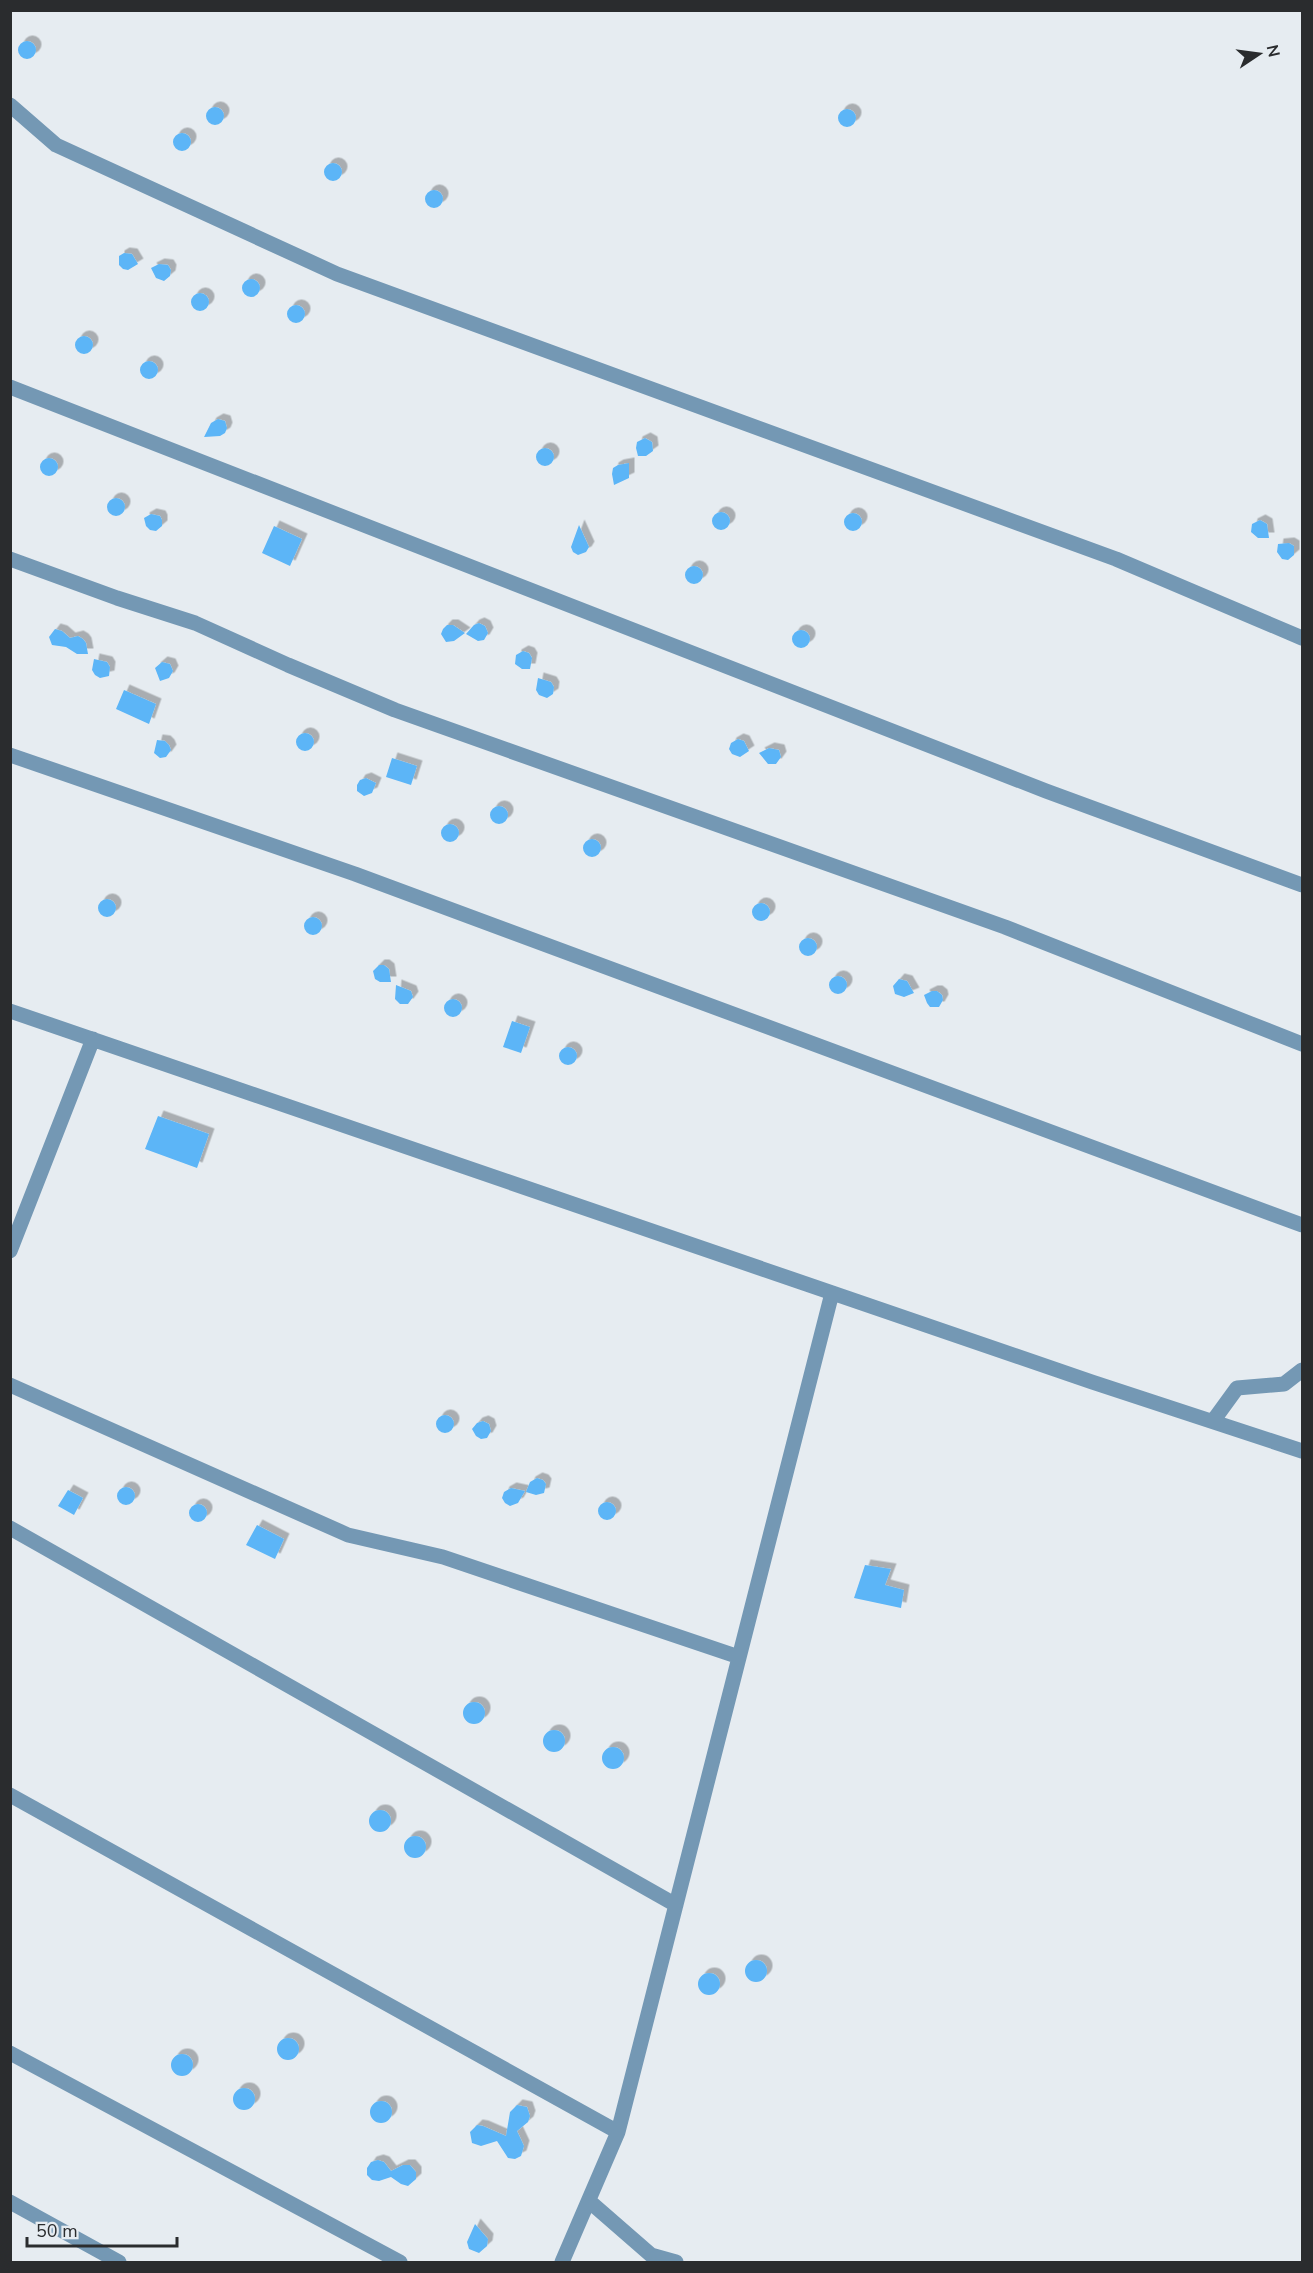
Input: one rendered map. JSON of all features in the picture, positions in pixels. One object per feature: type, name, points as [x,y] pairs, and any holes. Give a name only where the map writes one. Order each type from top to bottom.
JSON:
[{"type":"street","points":[[10,105],[56,145],[337,274],[1116,558],[1302,638]]},
{"type":"street","points":[[10,387],[1046,791],[1302,885]]},
{"type":"street","points":[[10,559],[117,598],[195,623],[395,710],[1005,927],[1302,1044]]},
{"type":"street","points":[[10,755],[355,874],[1302,1225]]},
{"type":"street","points":[[10,1011],[1092,1383],[1302,1450]]},
{"type":"street","points":[[10,1251],[93,1039]]},
{"type":"street","points":[[562,2262],[618,2132],[832,1293]]},
{"type":"street","points":[[1213,1422],[1237,1388],[1284,1384],[1302,1370]]},
{"type":"street","points":[[10,1385],[348,1535],[443,1557],[739,1658]]},
{"type":"street","points":[[10,1528],[676,1905]]},
{"type":"street","points":[[10,1796],[618,2132]]},
{"type":"street","points":[[10,2053],[400,2262]]},
{"type":"street","points":[[589,2201],[651,2255],[676,2262]]},
{"type":"street","points":[[10,2202],[119,2262]]},
{"type":"building","points":[[27,41],[33,44],[36,50],[33,56],[27,59],[21,56],[18,50],[21,44]]},
{"type":"building","points":[[215,107],[221,110],[224,116],[221,122],[215,125],[209,122],[206,116],[209,110]]},
{"type":"building","points":[[847,109],[853,112],[856,118],[853,124],[847,127],[841,124],[838,118],[841,112]]},
{"type":"building","points":[[182,133],[188,136],[191,142],[188,148],[182,151],[176,148],[173,142],[176,136]]},
{"type":"building","points":[[333,163],[339,166],[342,172],[339,178],[333,181],[327,178],[324,172],[327,166]]},
{"type":"building","points":[[434,190],[440,193],[443,199],[440,205],[434,208],[428,205],[425,199],[428,193]]},
{"type":"building","points":[[124,253],[132,254],[138,264],[128,270],[123,269],[119,265],[119,256]]},
{"type":"building","points":[[159,264],[168,265],[171,270],[170,276],[164,281],[156,278],[151,268]]},
{"type":"building","points":[[251,279],[257,282],[260,288],[257,294],[251,297],[245,294],[242,288],[245,282]]},
{"type":"building","points":[[200,293],[206,296],[209,302],[206,308],[200,311],[194,308],[191,302],[194,296]]},
{"type":"building","points":[[296,305],[302,308],[305,314],[302,320],[296,323],[290,320],[287,314],[290,308]]},
{"type":"building","points":[[84,336],[90,339],[93,345],[90,351],[84,354],[78,351],[75,345],[78,339]]},
{"type":"building","points":[[149,361],[155,364],[158,370],[155,376],[149,379],[143,376],[140,370],[143,364]]},
{"type":"building","points":[[218,419],[225,421],[227,428],[225,433],[220,436],[204,437],[211,423]]},
{"type":"building","points":[[645,438],[652,442],[653,451],[646,456],[638,456],[637,442]]},
{"type":"building","points":[[545,448],[551,451],[554,457],[551,463],[545,466],[539,463],[536,457],[539,451]]},
{"type":"building","points":[[49,458],[55,461],[58,467],[55,473],[49,476],[43,473],[40,467],[43,461]]},
{"type":"building","points":[[629,463],[629,478],[614,485],[613,468]]},
{"type":"building","points":[[116,498],[122,501],[125,507],[122,513],[116,516],[110,513],[107,507],[110,501]]},
{"type":"building","points":[[721,512],[727,515],[730,521],[727,527],[721,530],[715,527],[712,521],[715,515]]},
{"type":"building","points":[[853,513],[859,516],[862,522],[859,528],[853,531],[847,528],[844,522],[847,516]]},
{"type":"building","points":[[151,514],[160,516],[162,520],[162,526],[156,531],[146,526],[144,518]]},
{"type":"building","points":[[1260,520],[1267,524],[1269,538],[1258,538],[1251,532],[1252,524]]},
{"type":"building","points":[[579,525],[589,547],[586,552],[578,555],[571,547]]},
{"type":"building","points":[[274,526],[302,539],[290,566],[262,553]]},
{"type":"building","points":[[1289,543],[1294,546],[1294,555],[1288,560],[1282,559],[1277,552],[1278,544]]},
{"type":"building","points":[[694,566],[700,569],[703,575],[700,581],[694,584],[688,581],[685,575],[688,569]]},
{"type":"building","points":[[479,623],[485,626],[488,633],[484,640],[478,641],[466,634]]},
{"type":"building","points":[[447,625],[453,625],[465,633],[454,641],[446,642],[441,634]]},
{"type":"building","points":[[55,629],[62,631],[70,638],[78,636],[83,639],[88,654],[77,654],[66,647],[52,645],[49,637]]},
{"type":"building","points":[[801,630],[807,633],[810,639],[807,645],[801,648],[795,645],[792,639],[795,633]]},
{"type":"building","points":[[523,651],[529,653],[532,658],[530,669],[522,669],[515,664],[516,655]]},
{"type":"building","points":[[94,659],[107,662],[110,667],[109,676],[100,678],[95,675],[92,670]]},
{"type":"building","points":[[162,662],[170,664],[173,671],[169,678],[160,681],[155,668]]},
{"type":"building","points":[[538,678],[551,682],[554,687],[553,694],[547,698],[539,695],[536,690]]},
{"type":"building","points":[[124,690],[156,704],[149,724],[116,709]]},
{"type":"building","points":[[305,733],[311,736],[314,742],[311,748],[305,751],[299,748],[296,742],[299,736]]},
{"type":"building","points":[[738,739],[744,741],[749,751],[740,757],[732,754],[729,749],[731,743]]},
{"type":"building","points":[[157,740],[165,741],[169,745],[171,750],[166,757],[160,758],[154,753]]},
{"type":"building","points":[[769,748],[779,750],[781,757],[776,764],[768,764],[759,753]]},
{"type":"building","points":[[392,758],[417,766],[411,785],[386,777]]},
{"type":"building","points":[[366,778],[376,783],[372,793],[364,796],[357,791],[357,785],[360,780]]},
{"type":"building","points":[[499,806],[505,809],[508,815],[505,821],[499,824],[493,821],[490,815],[493,809]]},
{"type":"building","points":[[450,824],[456,827],[459,833],[456,839],[450,842],[444,839],[441,833],[444,827]]},
{"type":"building","points":[[592,839],[598,842],[601,848],[598,854],[592,857],[586,854],[583,848],[586,842]]},
{"type":"building","points":[[107,899],[113,902],[116,908],[113,914],[107,917],[101,914],[98,908],[101,902]]},
{"type":"building","points":[[761,903],[767,906],[770,912],[767,918],[761,921],[755,918],[752,912],[755,906]]},
{"type":"building","points":[[313,917],[319,920],[322,926],[319,932],[313,935],[307,932],[304,926],[307,920]]},
{"type":"building","points":[[808,938],[814,941],[817,947],[814,953],[808,956],[802,953],[799,947],[802,941]]},
{"type":"building","points":[[379,965],[384,965],[389,969],[391,982],[380,982],[375,979],[373,971]]},
{"type":"building","points":[[838,976],[844,979],[847,985],[844,991],[838,994],[832,991],[829,985],[832,979]]},
{"type":"building","points":[[899,979],[907,981],[914,993],[904,997],[895,994],[893,986]]},
{"type":"building","points":[[396,985],[411,991],[413,997],[408,1004],[400,1004],[395,999]]},
{"type":"building","points":[[937,991],[942,995],[943,1000],[939,1007],[930,1007],[927,1003],[924,995]]},
{"type":"building","points":[[453,999],[459,1002],[462,1008],[459,1014],[453,1017],[447,1014],[444,1008],[447,1002]]},
{"type":"building","points":[[512,1021],[530,1027],[521,1053],[503,1047]]},
{"type":"building","points":[[568,1047],[574,1050],[577,1056],[574,1062],[568,1065],[562,1062],[559,1056],[562,1050]]},
{"type":"building","points":[[158,1116],[209,1134],[197,1168],[145,1149]]},
{"type":"building","points":[[445,1415],[451,1418],[454,1424],[451,1430],[445,1433],[439,1430],[436,1424],[439,1418]]},
{"type":"building","points":[[483,1421],[489,1424],[491,1431],[487,1438],[481,1439],[472,1429],[477,1423]]},
{"type":"building","points":[[537,1478],[546,1484],[544,1493],[536,1495],[526,1492],[530,1482]]},
{"type":"building","points":[[126,1487],[132,1490],[135,1496],[132,1502],[126,1505],[120,1502],[117,1496],[120,1490]]},
{"type":"building","points":[[511,1488],[525,1491],[518,1503],[510,1506],[502,1498],[504,1492]]},
{"type":"building","points":[[68,1490],[83,1498],[74,1515],[58,1506]]},
{"type":"building","points":[[607,1502],[613,1505],[616,1511],[613,1517],[607,1520],[601,1517],[598,1511],[601,1505]]},
{"type":"building","points":[[198,1504],[204,1507],[207,1513],[204,1519],[198,1522],[192,1519],[189,1513],[192,1507]]},
{"type":"building","points":[[257,1525],[284,1539],[275,1559],[246,1545]]},
{"type":"building","points":[[865,1565],[891,1569],[885,1585],[904,1590],[901,1608],[854,1598]]},
{"type":"building","points":[[474,1702],[484,1709],[485,1713],[478,1723],[474,1724],[464,1717],[463,1713],[470,1703]]},
{"type":"building","points":[[554,1730],[562,1733],[565,1741],[562,1749],[554,1752],[546,1749],[543,1741],[546,1733]]},
{"type":"building","points":[[613,1747],[623,1754],[624,1758],[617,1768],[613,1769],[603,1762],[602,1758],[609,1748]]},
{"type":"building","points":[[380,1810],[388,1813],[391,1821],[388,1829],[380,1832],[372,1829],[369,1821],[372,1813]]},
{"type":"building","points":[[415,1836],[423,1839],[426,1847],[423,1855],[415,1858],[407,1855],[404,1847],[407,1839]]},
{"type":"building","points":[[756,1960],[764,1963],[767,1971],[764,1979],[756,1982],[748,1979],[745,1971],[748,1963]]},
{"type":"building","points":[[709,1973],[717,1976],[720,1984],[717,1992],[709,1995],[701,1992],[698,1984],[701,1976]]},
{"type":"building","points":[[288,2038],[296,2041],[299,2049],[296,2057],[288,2060],[280,2057],[277,2049],[280,2041]]},
{"type":"building","points":[[182,2054],[190,2057],[193,2065],[190,2073],[182,2076],[174,2073],[171,2065],[174,2057]]},
{"type":"building","points":[[244,2088],[254,2095],[255,2099],[248,2109],[244,2110],[234,2103],[233,2099],[240,2089]]},
{"type":"building","points":[[381,2101],[389,2104],[392,2112],[389,2120],[381,2123],[373,2120],[370,2112],[373,2104]]},
{"type":"building","points":[[517,2105],[527,2107],[530,2116],[528,2122],[517,2131],[524,2146],[521,2156],[515,2159],[508,2158],[497,2141],[481,2146],[472,2143],[470,2132],[477,2125],[506,2136],[510,2112]]},
{"type":"building","points":[[378,2160],[384,2162],[391,2171],[403,2165],[410,2165],[416,2172],[416,2179],[408,2186],[391,2177],[379,2181],[372,2180],[367,2175],[367,2168],[371,2162]]},
{"type":"building","points":[[475,2224],[488,2239],[487,2246],[479,2253],[469,2249],[467,2242]]}]
